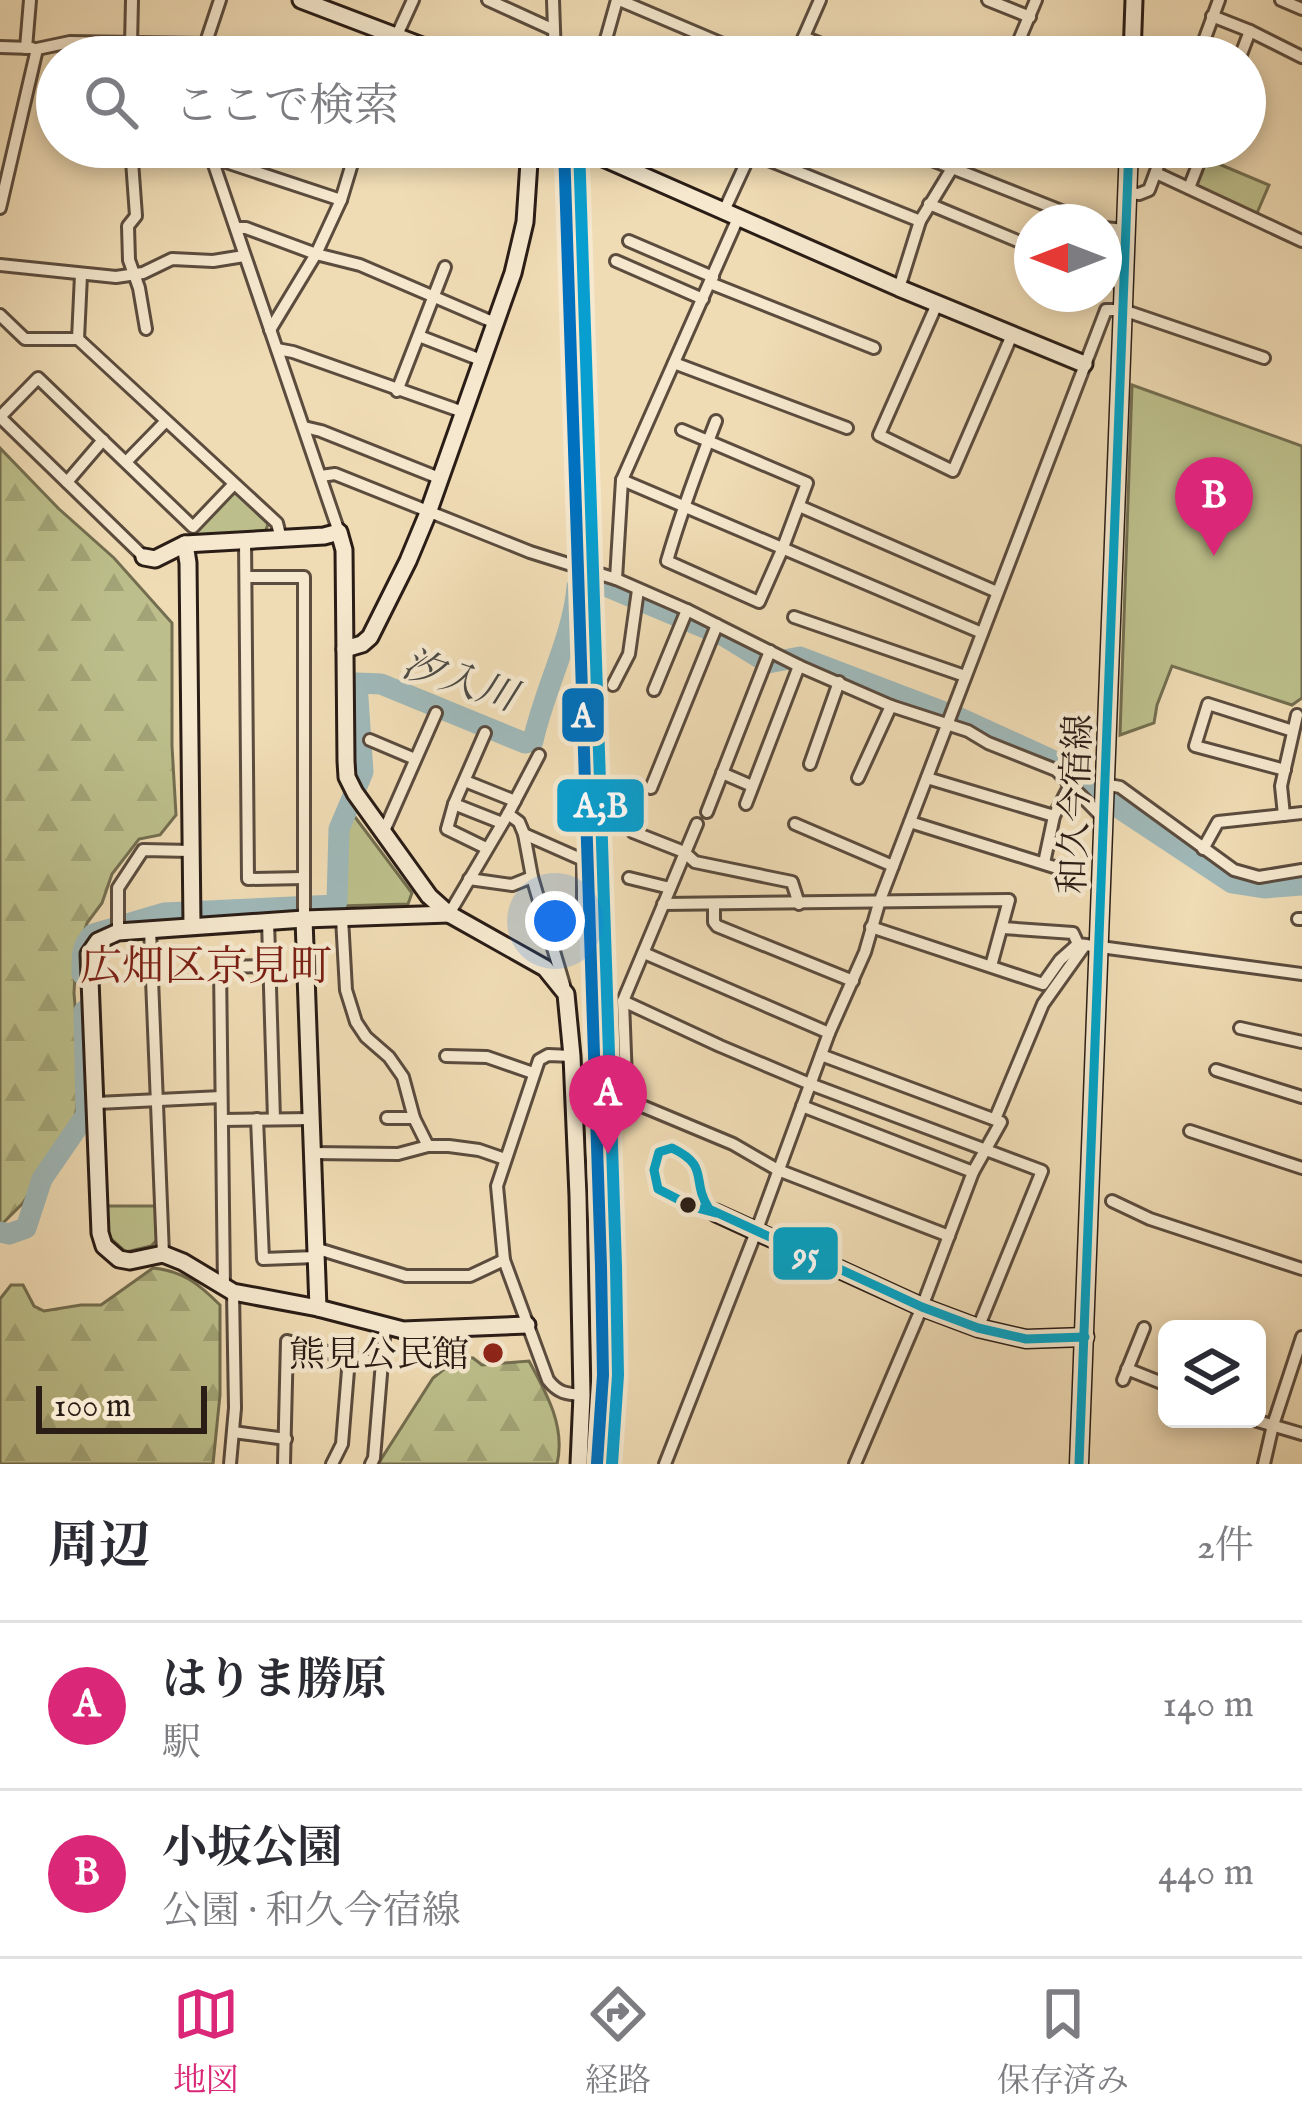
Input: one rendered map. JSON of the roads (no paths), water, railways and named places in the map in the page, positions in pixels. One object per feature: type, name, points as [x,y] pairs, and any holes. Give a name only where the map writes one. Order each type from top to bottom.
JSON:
[{"type":"street","points":[[0,208],[32,48],[30,0]]},
{"type":"street","points":[[132,0],[133,36]]},
{"type":"street","points":[[208,36],[220,0]]},
{"type":"street","points":[[301,0],[401,36]]},
{"type":"street","points":[[396,34],[413,0]]},
{"type":"street","points":[[488,0],[554,30]]},
{"type":"street","points":[[554,0],[554,36]]},
{"type":"street","points":[[607,36],[618,0],[704,36]]},
{"type":"street","points":[[804,36],[820,0]]},
{"type":"street","points":[[988,0],[1030,16]]},
{"type":"street","points":[[1021,36],[1036,0]]},
{"type":"street","points":[[1133,36],[1134,0]]},
{"type":"street","points":[[1205,36],[1219,0]]},
{"type":"street","points":[[1281,0],[1302,9]]},
{"type":"street","points":[[1212,16],[1260,36]]},
{"type":"street","points":[[1248,36],[1250,31]]},
{"type":"street","points":[[1266,39],[1302,57]]},
{"type":"street","points":[[0,47],[36,47]]},
{"type":"street","points":[[133,168],[136,216],[128,226],[132,275],[146,328]]},
{"type":"street","points":[[215,168],[344,550],[347,777],[429,896],[449,914],[545,968],[566,994]]},
{"type":"street","points":[[254,168],[341,200]]},
{"type":"street","points":[[270,330],[316,254],[351,168]]},
{"type":"street","points":[[345,650],[370,637],[428,513],[522,247],[528,168]]},
{"type":"street","points":[[632,168],[730,215],[1084,364]]},
{"type":"street","points":[[616,579],[622,480],[712,280],[746,168]]},
{"type":"street","points":[[795,168],[920,221]]},
{"type":"street","name":"和久今宿線","points":[[1079,1464],[1087,945],[1103,814],[1128,168]]},
{"type":"street","points":[[1127,193],[1145,194],[1158,168]]},
{"type":"street","points":[[1190,188],[1197,168]]},
{"type":"street","points":[[899,288],[920,221],[953,169],[1043,204]]},
{"type":"street","points":[[1156,173],[1302,241]]},
{"type":"street","points":[[929,204],[1014,239]]},
{"type":"street","points":[[236,229],[246,228],[360,265],[496,323]]},
{"type":"street","points":[[629,241],[874,349]]},
{"type":"street","points":[[0,265],[132,275],[172,260],[244,256]]},
{"type":"street","points":[[616,261],[703,299]]},
{"type":"street","points":[[397,391],[445,267]]},
{"type":"street","points":[[78,339],[81,274]]},
{"type":"street","points":[[937,304],[879,435],[953,471],[1012,334]]},
{"type":"street","points":[[665,1464],[1106,310],[1123,310],[1264,358]]},
{"type":"street","points":[[0,315],[25,339],[78,339],[277,523],[280,538]]},
{"type":"street","points":[[0,340],[12,327]]},
{"type":"street","points":[[419,336],[481,360]]},
{"type":"street","points":[[277,349],[463,412]]},
{"type":"street","points":[[674,363],[847,428]]},
{"type":"street","points":[[234,484],[193,527],[38,378],[0,418],[144,557],[155,559],[185,544],[339,532]]},
{"type":"street","points":[[126,462],[166,421]]},
{"type":"street","points":[[682,430],[708,441],[806,483],[759,602],[667,561],[683,507],[708,441],[716,421]]},
{"type":"street","points":[[304,427],[439,478]]},
{"type":"street","points":[[67,482],[103,440]]},
{"type":"street","points":[[321,476],[335,474],[530,552],[616,579],[891,706],[968,730],[1055,770],[1103,814]]},
{"type":"street","points":[[622,480],[982,633]]},
{"type":"street","points":[[799,506],[997,592]]},
{"type":"street","points":[[245,540],[248,879],[304,878]]},
{"type":"street","points":[[185,544],[192,925]]},
{"type":"street","points":[[247,577],[304,577],[304,919],[318,1307]]},
{"type":"street","points":[[613,685],[629,654],[638,590]]},
{"type":"street","points":[[654,690],[687,610]]},
{"type":"street","points":[[794,616],[965,676]]},
{"type":"street","points":[[651,788],[716,628]]},
{"type":"street","points":[[707,812],[765,664],[776,653]]},
{"type":"street","points":[[746,803],[799,665]]},
{"type":"street","points":[[811,764],[839,682]]},
{"type":"street","points":[[1285,770],[1195,746],[1208,704],[1293,731]]},
{"type":"street","points":[[858,778],[891,706]]},
{"type":"street","points":[[384,831],[436,713]]},
{"type":"street","points":[[1284,815],[1281,786],[1297,715]]},
{"type":"street","points":[[485,733],[447,829],[486,848]]},
{"type":"street","points":[[370,740],[415,759]]},
{"type":"street","points":[[449,914],[539,755]]},
{"type":"street","points":[[722,773],[752,785]]},
{"type":"street","points":[[927,778],[1054,816]]},
{"type":"street","points":[[465,781],[515,801]]},
{"type":"street","points":[[1104,784],[1120,787],[1234,871],[1259,877],[1302,870]]},
{"type":"street","points":[[910,822],[1049,865],[1054,816],[1069,787]]},
{"type":"street","points":[[454,804],[519,822],[566,994],[582,1395],[578,1464]]},
{"type":"street","points":[[640,807],[633,832],[684,852],[694,862],[792,882],[799,904]]},
{"type":"street","points":[[1203,849],[1218,822],[1302,813]]},
{"type":"street","points":[[697,824],[622,1000],[626,1080],[632,1098],[733,1144],[778,1171],[949,1236]]},
{"type":"street","points":[[795,824],[893,866]]},
{"type":"street","points":[[524,835],[583,860],[583,911],[544,910]]},
{"type":"street","points":[[118,932],[118,888],[143,850],[190,851]]},
{"type":"street","points":[[469,879],[512,885],[532,877]]},
{"type":"street","points":[[629,879],[670,888]]},
{"type":"street","points":[[663,904],[1009,901],[991,966]]},
{"type":"street","points":[[714,906],[717,926],[853,981]]},
{"type":"street","points":[[449,914],[192,925],[118,932],[98,940],[89,954],[100,1233],[112,1255],[130,1262],[163,1254],[229,1289],[403,1330],[527,1325]]},
{"type":"street","points":[[342,917],[346,990],[356,1022],[404,1077],[428,1146]]},
{"type":"street","points":[[268,921],[274,1119]]},
{"type":"street","points":[[871,927],[1042,984],[1060,960],[1087,945]]},
{"type":"street","points":[[1003,928],[1073,933],[1087,945],[1302,974]]},
{"type":"street","points":[[150,929],[163,1254]]},
{"type":"street","points":[[995,1120],[1043,1004],[1087,945]]},
{"type":"street","points":[[644,952],[829,1033]]},
{"type":"street","points":[[230,1464],[233,1432],[220,967],[269,966]]},
{"type":"street","points":[[622,1000],[810,1084],[1042,1172],[978,1328]]},
{"type":"street","points":[[1240,1028],[1302,1042]]},
{"type":"street","points":[[572,1056],[548,1055],[539,1060],[496,1186],[504,1260],[548,1380],[562,1394],[582,1395]]},
{"type":"street","points":[[821,1055],[1001,1122],[974,1172],[855,1464]]},
{"type":"street","points":[[446,1056],[487,1057],[533,1073]]},
{"type":"street","points":[[1216,1070],[1302,1097]]},
{"type":"street","points":[[97,1102],[221,1097]]},
{"type":"street","points":[[802,1106],[974,1172]]},
{"type":"street","points":[[387,1118],[415,1118]]},
{"type":"street","points":[[257,1119],[263,1259],[316,1253],[406,1276],[470,1276],[504,1260]]},
{"type":"street","points":[[222,1120],[311,1119]]},
{"type":"street","points":[[1190,1131],[1302,1168]]},
{"type":"street","points":[[312,1153],[398,1154],[428,1146],[478,1150],[505,1159]]},
{"type":"street","points":[[1112,1201],[1150,1219],[1302,1269]]},
{"type":"street","points":[[716,1213],[978,1328],[1026,1339],[1084,1337]]},
{"type":"street","points":[[371,1464],[385,1325]]},
{"type":"street","points":[[1144,1328],[1125,1375],[1158,1383]]},
{"type":"street","points":[[284,1464],[287,1341],[382,1363]]},
{"type":"street","points":[[1264,1464],[1301,1342]]},
{"type":"street","points":[[332,1464],[342,1444],[349,1358]]},
{"type":"street","points":[[1266,1424],[1302,1434]]},
{"type":"street","points":[[233,1432],[286,1439]]},
{"type":"waterway","name":"汐入川","points":[[82,974],[84,947],[93,934],[164,913],[335,905],[339,829],[363,772],[357,683],[381,684],[525,743],[533,741],[570,625],[577,587],[601,584],[724,636],[768,663],[800,657],[960,718],[1050,759],[1232,883],[1264,888],[1302,885]]},
{"type":"waterway","name":"汐入川","points":[[0,1232],[26,1228],[42,1179],[86,1115],[84,1011]]},
{"type":"place","name":"小坂公園","points":[[1214,556]]},
{"type":"place","name":"はりま勝原","points":[[608,1154]]},
{"type":"place","name":"熊見公民館","points":[[493,1353]]},
{"type":"district","name":"広畑区京見町","points":[[206,965]]}]
